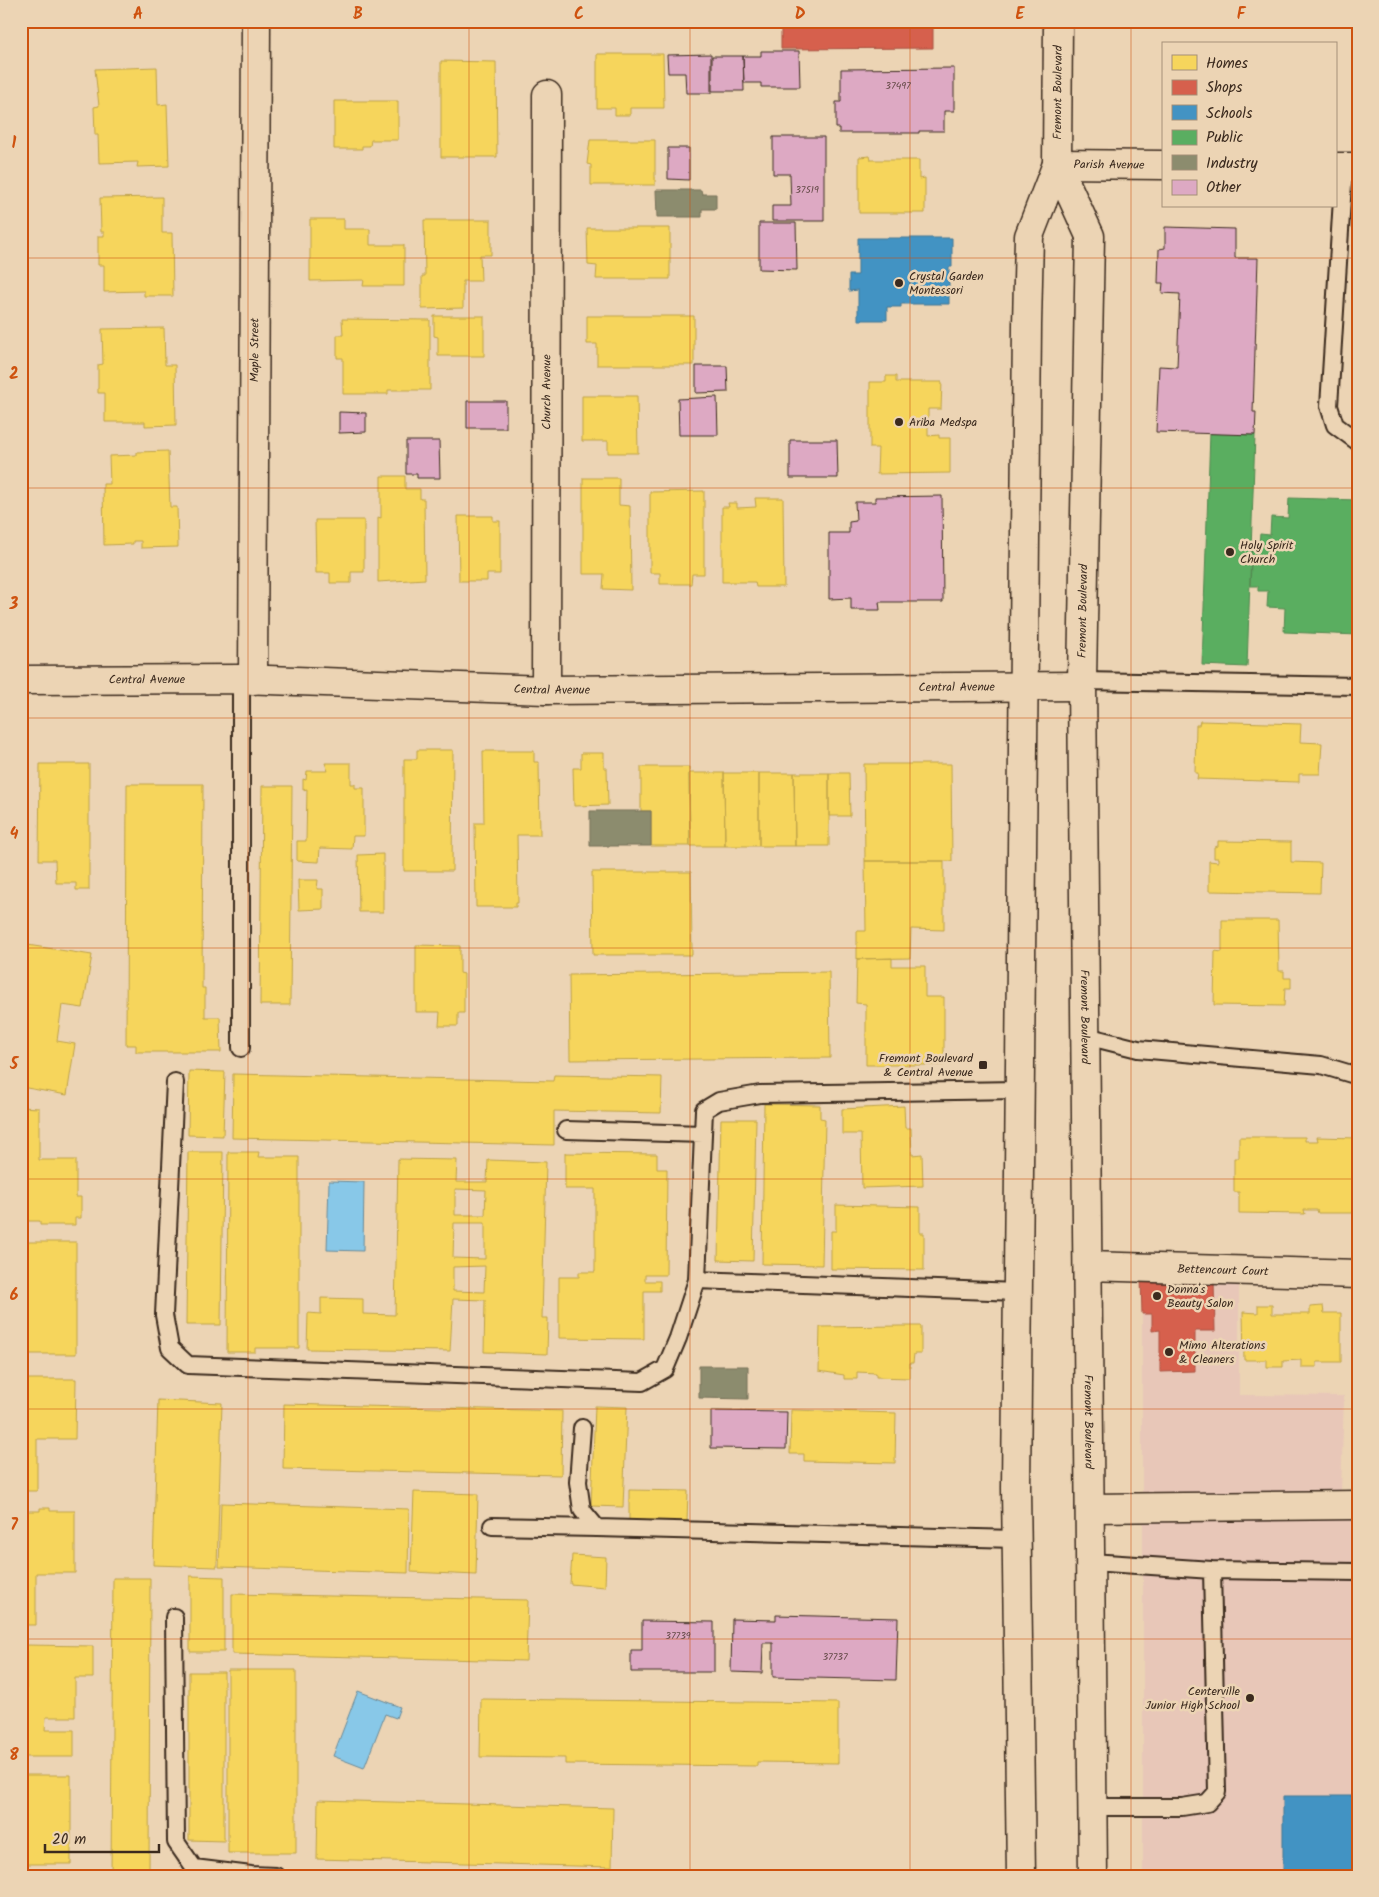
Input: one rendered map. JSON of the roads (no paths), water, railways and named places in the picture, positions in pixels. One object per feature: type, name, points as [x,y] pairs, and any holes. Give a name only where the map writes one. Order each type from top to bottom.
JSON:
[{"type":"main road","name":"Maple Street","points":[[247,680],[256,21]]},
{"type":"main road","name":"Fremont Boulevard","points":[[1021,1876],[1016,1538],[1017,1292],[1022,686],[1029,236],[1057,164],[1058,21]]},
{"type":"main road","name":"Church Avenue","points":[[546,690],[547,95]]},
{"type":"main road","name":"Fremont Boulevard","points":[[1057,164],[1090,236],[1082,683],[1091,1562],[1092,1876]]},
{"type":"main road","name":"Parish Avenue","points":[[1057,164],[1162,165]]},
{"type":"main road","name":"Central Avenue","points":[[21,680],[247,680],[546,690],[1022,686],[1082,683]]},
{"type":"main road","name":"Bettencourt Court","points":[[1088,1266],[1358,1274]]},
{"type":"main road","points":[[1090,1508],[1358,1505]]},
{"type":"lane","points":[[1346,167],[1330,406],[1335,425],[1358,442]]},
{"type":"lane","points":[[241,1048],[247,680]]},
{"type":"lane","points":[[1082,683],[1358,686]]},
{"type":"lane","points":[[1086,1036],[1138,1049],[1321,1064],[1358,1076]]},
{"type":"lane","points":[[175,1082],[164,1316],[170,1348],[188,1365],[642,1382],[665,1369],[678,1338],[697,1280],[704,1110],[718,1101],[760,1094],[1019,1090]]},
{"type":"lane","points":[[566,1130],[703,1134]]},
{"type":"lane","points":[[697,1280],[1017,1292]]},
{"type":"lane","points":[[582,1428],[578,1482],[582,1510],[597,1528]]},
{"type":"lane","points":[[492,1526],[1016,1538]]},
{"type":"lane","points":[[1091,1562],[1212,1570],[1358,1572]]},
{"type":"lane","points":[[1092,1807],[1182,1807],[1207,1803],[1217,1792],[1212,1570]]},
{"type":"lane","points":[[174,1617],[176,1842],[194,1868],[251,1876],[276,1876]]},
{"type":"water","points":[[329,1181],[364,1182],[363,1251],[327,1250]]},
{"type":"water","points":[[358,1691],[400,1707],[396,1718],[385,1714],[364,1768],[333,1756]]},
{"type":"place","name":"Crystal Garden Montessori","points":[[899,283]]},
{"type":"place","name":"Ariba Medspa","points":[[899,422]]},
{"type":"place","name":"Holy Spirit Church","points":[[1230,552]]},
{"type":"place","name":"Fremont Boulevard & Central Avenue","points":[[983,1065]]},
{"type":"place","name":"Donna's Beauty Salon","points":[[1157,1296]]},
{"type":"place","name":"Mimo Alterations & Cleaners","points":[[1169,1352]]},
{"type":"place","name":"Centerville Junior High School","points":[[1250,1698]]}]
